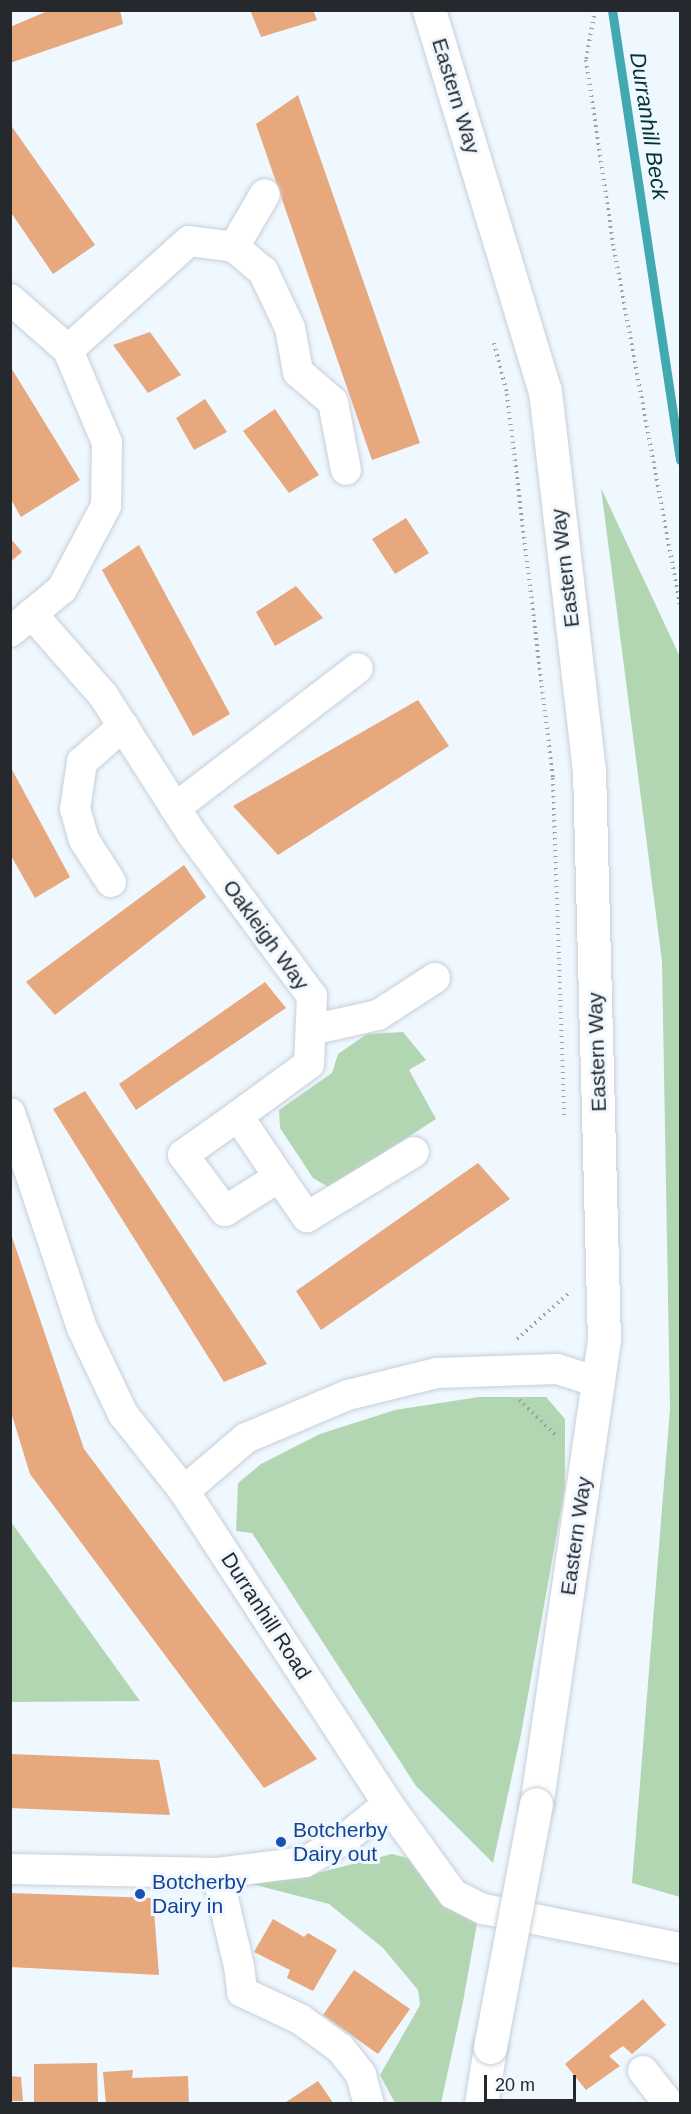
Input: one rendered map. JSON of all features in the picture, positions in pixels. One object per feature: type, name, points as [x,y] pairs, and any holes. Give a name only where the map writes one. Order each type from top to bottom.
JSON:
[{"type":"street","name":"Eastern Way","points":[[429,10],[546,403],[589,769],[604,1340],[536,1804],[481,2103]]},
{"type":"street","points":[[234,247],[265,194]]},
{"type":"street","points":[[68,350],[189,241],[234,247],[263,271],[290,328],[298,372],[333,402],[346,470]]},
{"type":"street","points":[[10,299],[68,350],[106,442],[106,506],[62,590],[21,623]]},
{"type":"street","name":"Oakleigh Way","points":[[21,623],[103,695],[175,808],[312,996],[309,1064],[238,1116]]},
{"type":"street","points":[[175,808],[358,668]]},
{"type":"street","points":[[111,882],[84,840],[75,809],[82,762],[123,726]]},
{"type":"street","points":[[311,1030],[378,1015],[435,978]]},
{"type":"street","name":"Durranhill Road","points":[[10,1113],[82,1328],[123,1414],[184,1491],[388,1804],[453,1894],[483,1909],[681,1948]]},
{"type":"street","points":[[279,1177],[225,1211],[183,1155],[238,1116],[307,1217],[414,1152]]},
{"type":"street","points":[[184,1491],[246,1438],[348,1395],[437,1373],[557,1369],[598,1382]]},
{"type":"street","points":[[10,1869],[217,1873],[305,1862],[346,1838],[388,1804]]},
{"type":"street","points":[[217,1873],[239,1966],[242,1992],[300,2019],[341,2049],[360,2075],[369,2103]]},
{"type":"street","points":[[643,2071],[669,2103]]},
{"type":"path","points":[[595,10],[586,60],[614,249],[681,604]]},
{"type":"path","points":[[493,337],[507,394],[553,778],[564,1119]]},
{"type":"path","points":[[565,1443],[509,1391],[512,1344],[569,1295],[569,1283]]},
{"type":"green space","points":[[601,488],[680,657],[680,1897],[632,1883],[670,1409],[662,961]]},
{"type":"green space","points":[[403,1032],[426,1060],[409,1070],[436,1119],[330,1188],[313,1178],[280,1128],[279,1110],[332,1073],[338,1054],[367,1034]]},
{"type":"green space","points":[[479,1397],[546,1397],[565,1419],[565,1488],[521,1734],[493,1863],[416,1786],[252,1533],[236,1531],[238,1483],[261,1464],[320,1434],[395,1410]]},
{"type":"green space","points":[[11,1522],[140,1701],[11,1702]]},
{"type":"green space","points":[[392,1854],[416,1860],[478,1918],[441,2103],[395,2103],[380,2075],[420,2005],[418,1990],[383,1948],[329,1904],[252,1884],[306,1876]]},
{"type":"building","points":[[50,10],[120,10],[123,24],[10,63],[10,27]]},
{"type":"building","points":[[250,10],[313,10],[317,20],[261,37]]},
{"type":"building","points":[[298,95],[420,443],[372,460],[256,124]]},
{"type":"building","points":[[10,124],[95,245],[53,274],[10,211]]},
{"type":"building","points":[[150,332],[181,375],[148,393],[113,345]]},
{"type":"building","points":[[10,366],[80,480],[21,517],[10,498]]},
{"type":"building","points":[[205,399],[227,432],[194,450],[176,418]]},
{"type":"building","points":[[275,409],[319,475],[289,493],[243,431]]},
{"type":"building","points":[[406,518],[429,553],[395,574],[372,539]]},
{"type":"building","points":[[10,538],[22,552],[10,562]]},
{"type":"building","points":[[139,545],[230,714],[193,736],[102,570]]},
{"type":"building","points":[[296,586],[323,618],[275,646],[256,612]]},
{"type":"building","points":[[418,700],[449,746],[278,855],[233,806]]},
{"type":"building","points":[[10,766],[70,877],[35,898],[10,854]]},
{"type":"building","points":[[184,865],[206,897],[55,1015],[26,982]]},
{"type":"building","points":[[265,982],[286,1008],[136,1110],[119,1084]]},
{"type":"building","points":[[85,1091],[267,1364],[224,1382],[53,1109]]},
{"type":"building","points":[[478,1163],[510,1199],[321,1330],[296,1291]]},
{"type":"building","points":[[10,1231],[84,1449],[317,1759],[264,1788],[30,1474],[10,1409]]},
{"type":"building","points":[[10,1754],[159,1760],[170,1815],[10,1808]]},
{"type":"building","points":[[10,1893],[153,1898],[159,1975],[10,1967]]},
{"type":"building","points":[[273,1919],[304,1937],[308,1933],[337,1950],[313,1991],[287,1978],[290,1970],[254,1952]]},
{"type":"building","points":[[354,1970],[410,2009],[378,2054],[323,2015]]},
{"type":"building","points":[[643,1999],[666,2025],[632,2054],[623,2046],[609,2056],[620,2066],[586,2090],[565,2064]]},
{"type":"building","points":[[97,2063],[98,2104],[34,2104],[34,2064]]},
{"type":"building","points":[[133,2070],[132,2078],[188,2076],[189,2104],[106,2104],[103,2072]]},
{"type":"building","points":[[10,2076],[21,2077],[23,2101],[10,2101]]},
{"type":"building","points":[[318,2081],[334,2104],[283,2104]]},
{"type":"waterway","name":"Durranhill Beck","points":[[612,10],[680,460]]},
{"type":"place","name":"Botcherby Dairy out","points":[[281,1842]]},
{"type":"place","name":"Botcherby Dairy in","points":[[140,1894]]}]
